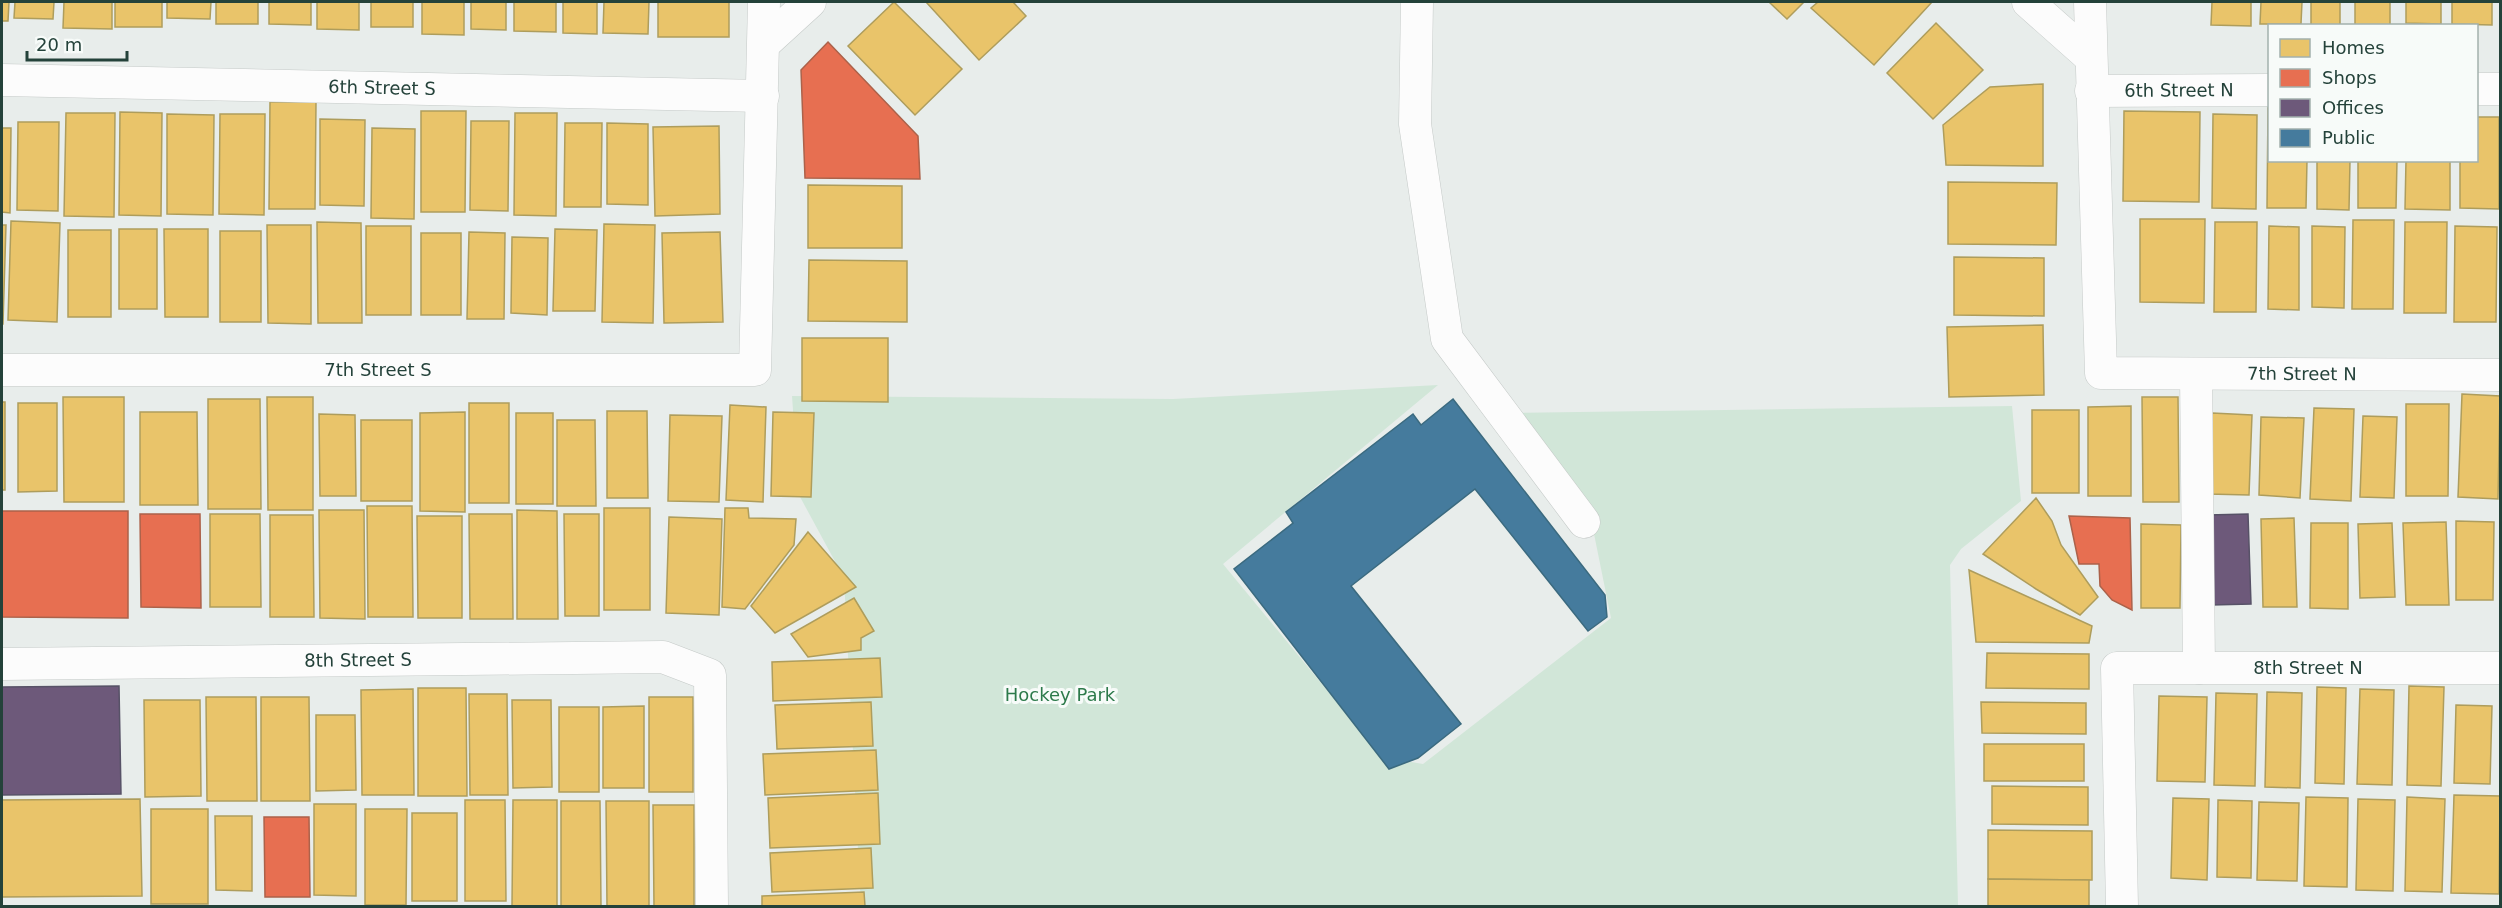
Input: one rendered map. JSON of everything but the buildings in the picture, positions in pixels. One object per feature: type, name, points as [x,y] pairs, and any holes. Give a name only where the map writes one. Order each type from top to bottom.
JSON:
[{"type":"street","points":[[762,96],[764,2]]},
{"type":"street","points":[[764,44],[810,2]]},
{"type":"street","points":[[1417,2],[1415,124],[1447,339],[1584,522]]},
{"type":"street","points":[[2028,2],[2090,57]]},
{"type":"street","points":[[2090,2],[2091,91]]},
{"type":"street","name":"6th Street S","points":[[2,80],[762,96]]},
{"type":"street","points":[[2478,89],[2500,89]]},
{"type":"street","name":"6th Street N","points":[[2091,91],[2268,90]]},
{"type":"street","name":"7th Street N","points":[[2091,91],[2101,373],[2500,375]]},
{"type":"street","name":"7th Street S","points":[[2,370],[755,370],[762,96]]},
{"type":"street","points":[[2196,374],[2199,668]]},
{"type":"street","name":"8th Street S","points":[[2,664],[663,657],[710,675],[712,906]]},
{"type":"street","name":"8th Street N","points":[[2121,906],[2117,669],[2500,668]]},
{"type":"green space","name":"Hockey Park","points":[[1438,385],[1223,564],[1382,757],[1423,764],[1611,618],[1592,524],[1509,413],[2012,406],[2021,501],[1961,549],[1950,565],[1958,906],[861,906],[844,578],[799,495],[792,396],[1173,399]]}]
